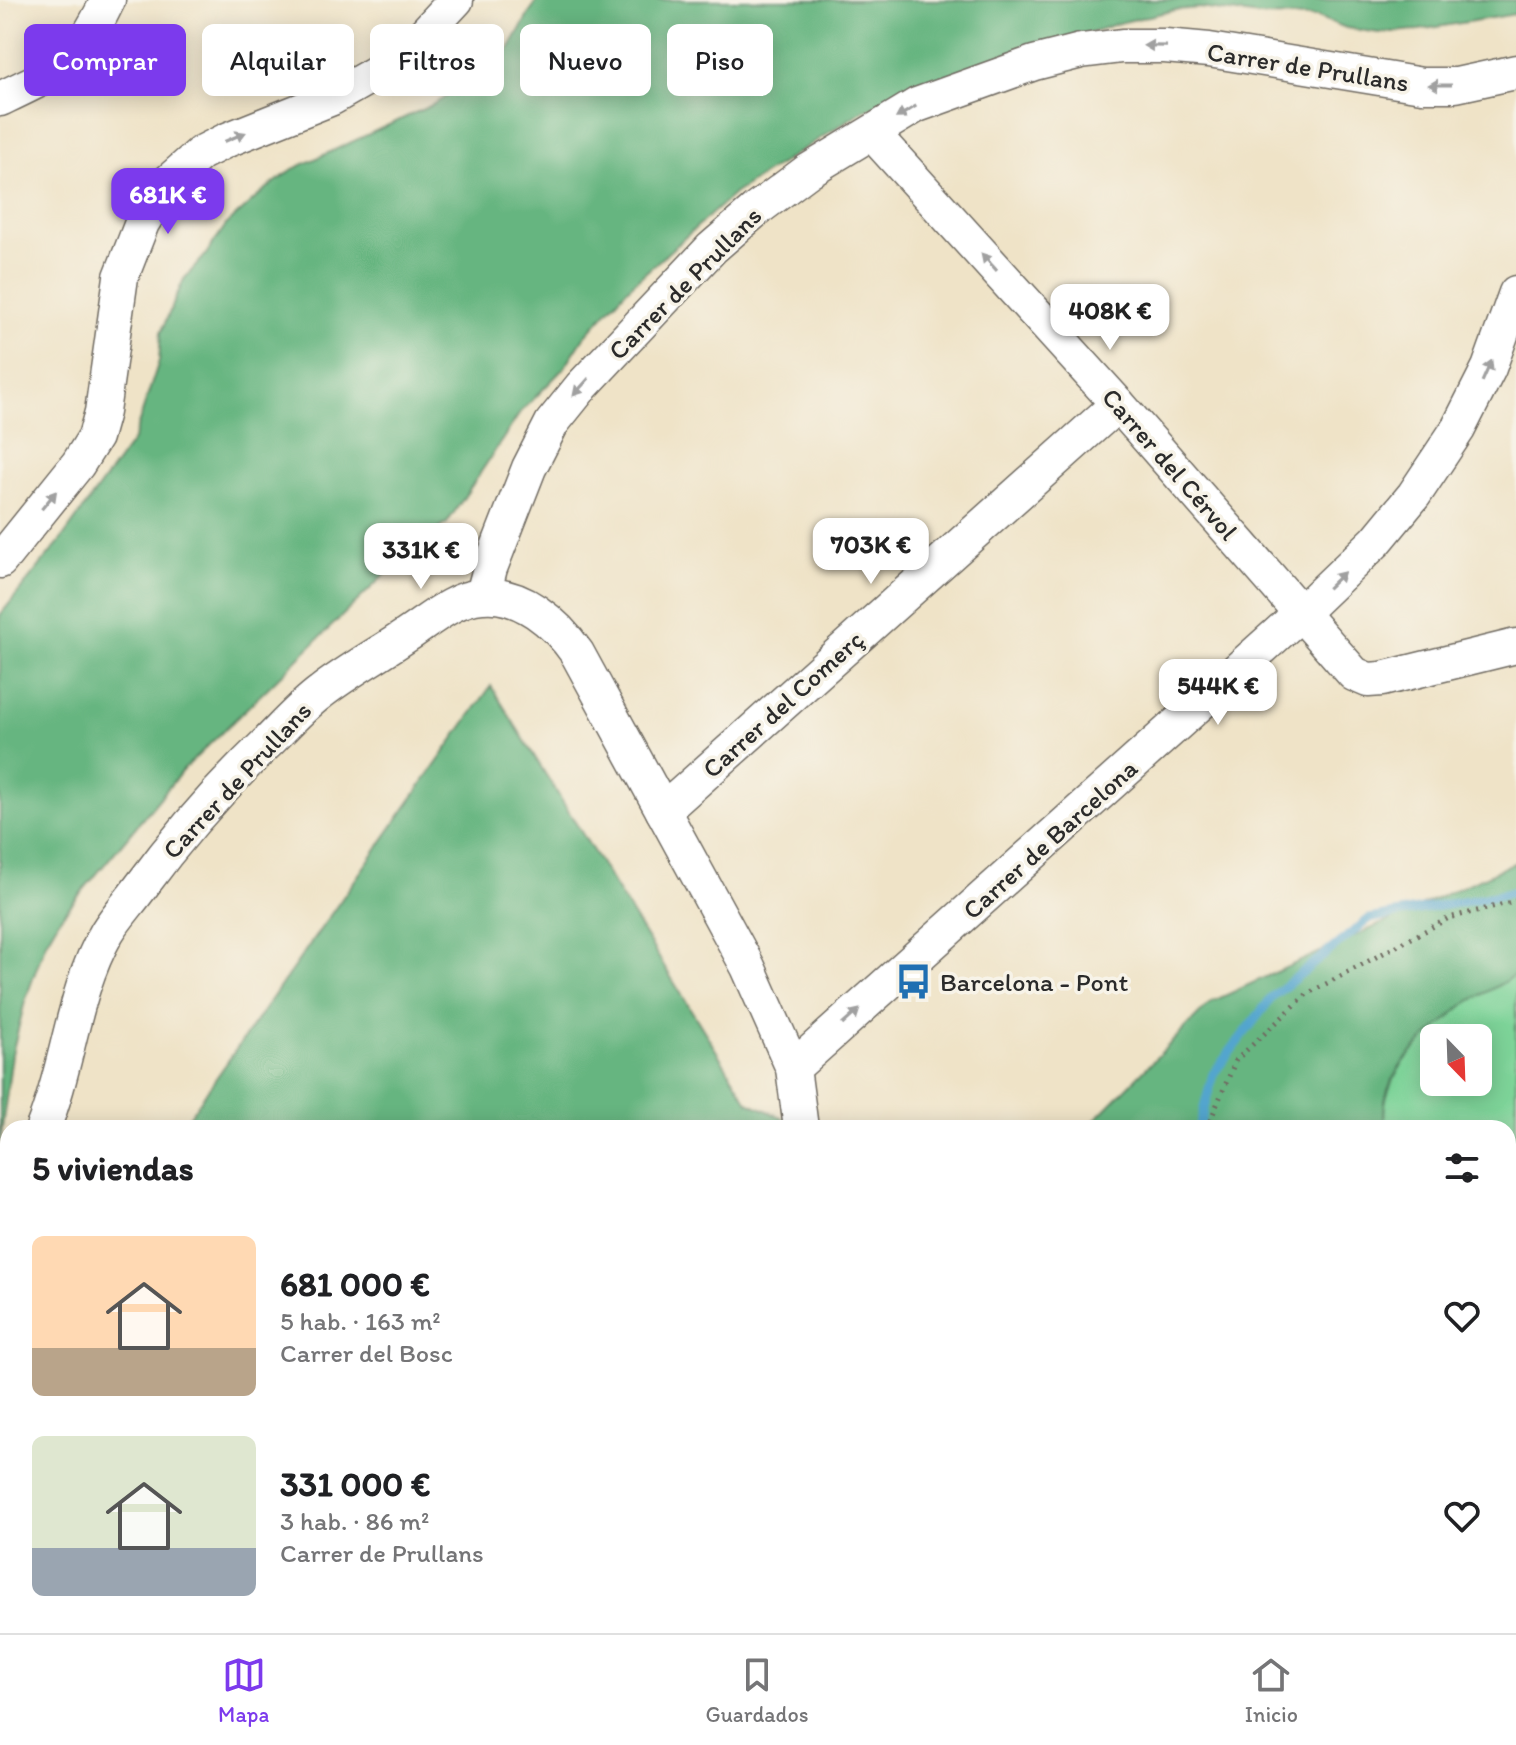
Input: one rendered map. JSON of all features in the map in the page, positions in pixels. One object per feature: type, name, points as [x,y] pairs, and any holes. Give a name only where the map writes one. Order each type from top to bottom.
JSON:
[{"type":"street","points":[[0,99],[47,76],[71,60],[90,37],[108,0]]},
{"type":"street","points":[[0,561],[78,464],[95,437],[102,412],[121,277],[142,223],[167,183],[201,153],[332,98],[402,58],[456,0]]},
{"type":"street","name":"Carrer de Prullans","points":[[46,1120],[72,1021],[92,961],[109,929],[166,854],[247,763],[320,693],[453,605],[483,595],[490,568],[529,468],[565,405],[712,248],[808,171],[917,105],[994,76],[1081,51],[1122,46],[1209,50],[1422,85],[1456,85],[1516,72]]},
{"type":"street","name":"Carrer del Cérvol","points":[[872,133],[1118,404],[1348,669],[1368,680],[1391,677],[1516,646]]},
{"type":"street","name":"Carrer de Barcelona","points":[[793,1068],[1301,613],[1376,541],[1414,495],[1458,429],[1489,368],[1516,293]]},
{"type":"street","name":"Carrer del Comerç","points":[[663,811],[1118,404]]},
{"type":"street","points":[[483,595],[503,597],[550,621],[577,653],[748,967],[793,1068],[800,1120]]},
{"type":"path","points":[[1210,1120],[1236,1060],[1307,994],[1449,918],[1516,901]]},
{"type":"green space","points":[[537,0],[1516,0],[1516,14],[1419,30],[1379,33],[1346,28],[1318,17],[1260,16],[1200,8],[1175,10],[1119,23],[864,110],[735,193],[628,288],[584,337],[564,368],[520,413],[447,523],[407,553],[183,770],[60,918],[46,942],[25,1001],[12,1054],[3,1120],[0,1120],[0,615],[61,540],[133,440],[159,361],[161,332],[184,279],[226,225],[293,169],[447,96],[504,96],[504,54],[520,30],[520,96],[651,96],[651,24],[523,24]]},
{"type":"green space","points":[[491,686],[748,1102],[787,1120],[187,1120]]},
{"type":"green space","points":[[1516,862],[1516,974],[1461,1007],[1441,1024],[1420,1024],[1420,1044],[1391,1082],[1386,1097],[1385,1120],[1095,1120],[1211,1002]]},
{"type":"green space","points":[[1516,974],[1516,1120],[1386,1120],[1388,1092],[1408,1056],[1420,1042],[1420,1096],[1492,1096],[1492,1024],[1439,1024]]},
{"type":"waterway","points":[[1201,1120],[1213,1074],[1273,996],[1369,919],[1516,892]]},
{"type":"place","name":"Barcelona - Pont","points":[[914,982]]}]
